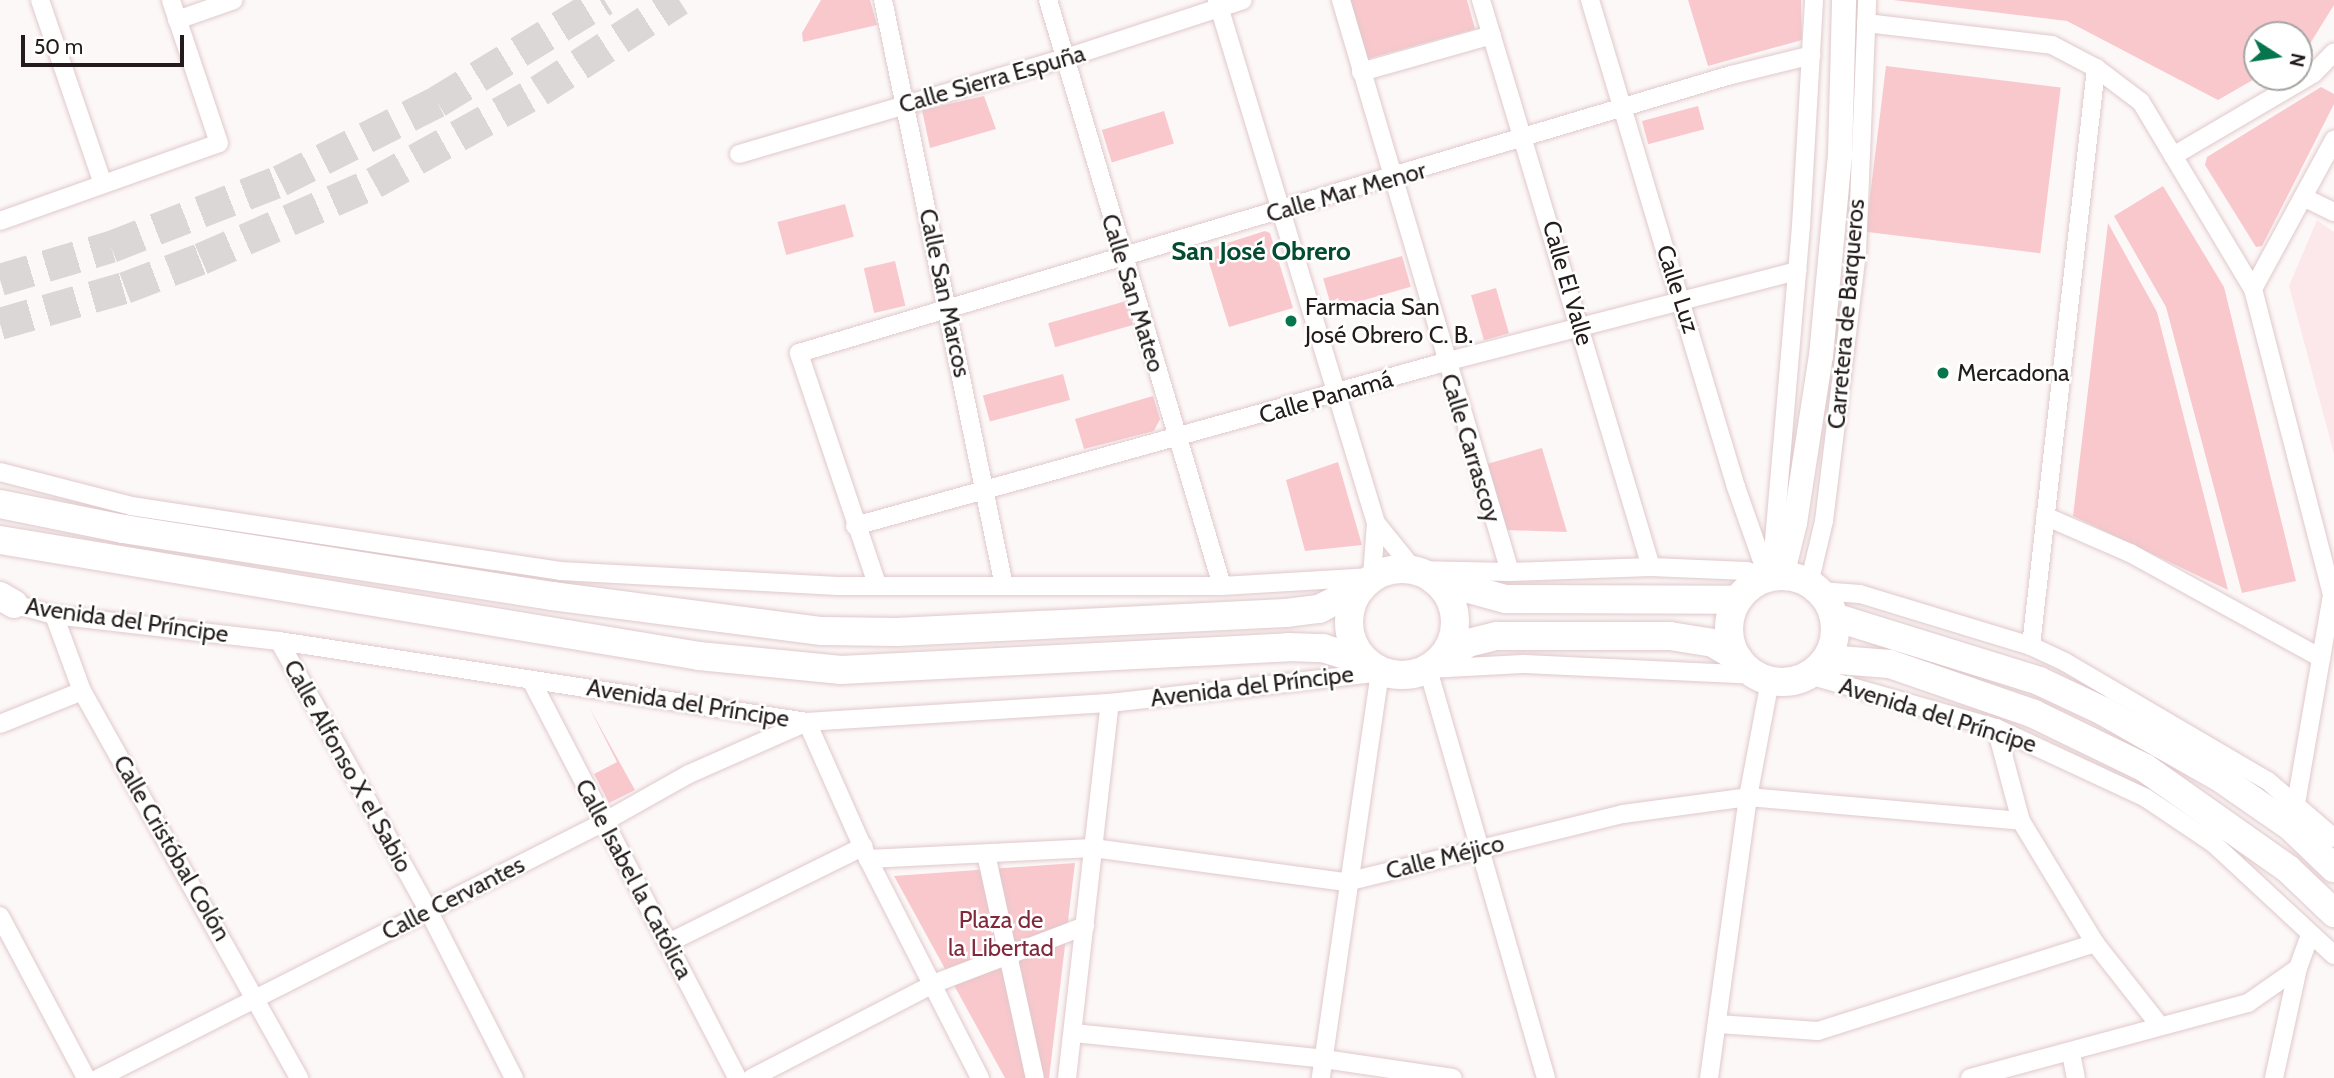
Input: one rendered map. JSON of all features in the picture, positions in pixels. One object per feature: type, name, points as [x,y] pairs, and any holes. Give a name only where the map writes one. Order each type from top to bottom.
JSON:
[{"type":"main road","name":"Carretera de Barqueros","points":[[1772,577],[1796,523],[1821,356],[1840,156],[1844,0]]},
{"type":"main road","points":[[0,505],[124,529],[552,596],[822,631],[897,632],[1286,613],[1319,609],[1367,582],[1400,569],[1505,599],[1738,600]]},
{"type":"main road","name":"Avenida del Príncipe","points":[[0,540],[699,656],[841,670],[1306,646],[1373,667]]},
{"type":"main road","points":[[1424,574],[1444,589],[1455,618],[1449,648],[1434,665]]},
{"type":"main road","points":[[1367,582],[1354,598],[1348,626],[1354,646],[1373,667],[1404,676],[1434,665],[1468,643],[1497,636],[1670,636],[1713,643],[1754,671],[1818,667],[1835,639],[1834,617],[1814,587],[1772,577],[1738,600],[1730,619],[1730,639],[1754,671]]},
{"type":"main road","points":[[1834,617],[2039,681],[2103,711],[2222,779],[2290,826],[2334,868]]},
{"type":"main road","name":"Avenida del Príncipe","points":[[1818,667],[1890,664],[2034,714],[2145,768],[2288,869],[2334,914]]},
{"type":"street","points":[[40,0],[103,184]]},
{"type":"street","points":[[0,221],[219,143],[171,0]]},
{"type":"street","points":[[177,20],[234,0]]},
{"type":"street","name":"Calle San Marcos","points":[[883,0],[907,104],[1004,586]]},
{"type":"street","name":"Calle San Mateo","points":[[1048,0],[1122,257],[1222,586]]},
{"type":"street","name":"Calle Sierra Espuña","points":[[739,154],[1066,58],[1218,4],[1243,0]]},
{"type":"street","name":"Calle Carrascoy","points":[[1341,0],[1445,362],[1510,572]]},
{"type":"street","name":"Calle El Valle","points":[[1481,0],[1581,326],[1650,567]]},
{"type":"street","name":"Calle Luz","points":[[1590,0],[1681,300],[1772,577]]},
{"type":"street","points":[[1376,523],[1424,574],[1650,567],[1747,571],[1772,577],[1797,271],[1814,0]]},
{"type":"street","name":"Carretera de Barqueros","points":[[1814,587],[1857,253],[1867,0]]},
{"type":"street","points":[[0,472],[131,506],[560,571],[838,586],[1222,586],[1367,582],[1376,523],[1218,4]]},
{"type":"street","points":[[1866,23],[2052,45],[2096,68],[2141,102],[2253,289],[2332,595],[2296,804]]},
{"type":"street","points":[[1361,72],[1492,35]]},
{"type":"street","points":[[2173,156],[2313,74],[2334,53]]},
{"type":"street","name":"Calle Mar Menor","points":[[855,527],[799,353],[947,307],[1812,55]]},
{"type":"street","points":[[2031,646],[2096,68]]},
{"type":"street","points":[[2253,289],[2334,140]]},
{"type":"street","points":[[2303,197],[2334,212]]},
{"type":"street","name":"Calle Panamá","points":[[855,527],[987,493],[1445,362],[1797,271]]},
{"type":"street","points":[[2045,516],[2142,559],[2321,658]]},
{"type":"street","points":[[855,527],[877,584]]},
{"type":"street","points":[[1814,587],[1860,594],[2031,646],[2065,662],[2269,780],[2334,838]]},
{"type":"street","name":"Avenida del Príncipe","points":[[5,600],[54,615],[279,641],[807,722],[1110,703],[1373,667]]},
{"type":"street","name":"Calle Cristóbal Colón","points":[[54,615],[82,691],[258,999],[299,1078]]},
{"type":"street","name":"Calle Alfonso X el Sabio","points":[[279,641],[428,909],[514,1078]]},
{"type":"street","points":[[1434,665],[1476,848],[1546,1078]]},
{"type":"street","points":[[1321,1078],[1373,667]]},
{"type":"street","name":"Avenida del Príncipe","points":[[1818,667],[1996,728],[2146,798],[2213,843],[2334,955]]},
{"type":"street","points":[[1709,1078],[1748,797],[1754,671]]},
{"type":"street","name":"Calle Isabel la Católica","points":[[531,680],[602,823],[670,942],[737,1078]]},
{"type":"street","points":[[0,724],[82,691]]},
{"type":"street","points":[[1067,1078],[1110,703]]},
{"type":"street","points":[[807,722],[866,853],[981,1078]]},
{"type":"street","name":"Calle Cervantes","points":[[99,1078],[602,823],[689,774],[807,722]]},
{"type":"street","points":[[1996,728],[2021,821],[2095,943],[2160,1026]]},
{"type":"street","name":"Calle Méjico","points":[[866,853],[986,854],[1093,848],[1346,882],[1623,814],[1748,797],[2021,821]]},
{"type":"street","points":[[670,942],[866,853]]},
{"type":"street","points":[[986,854],[1035,1078]]},
{"type":"street","points":[[0,916],[86,1078]]},
{"type":"street","points":[[752,1078],[933,984],[1085,926]]},
{"type":"street","points":[[2274,1078],[2298,968],[2310,935]]},
{"type":"street","points":[[1718,1024],[1818,1031],[2095,943]]},
{"type":"street","points":[[1969,1078],[2071,1054],[2160,1026],[2248,1003],[2298,968]]},
{"type":"street","points":[[1074,1032],[1324,1059],[1453,1078]]},
{"type":"street","points":[[2071,1054],[2076,1078]]},
{"type":"shaded area","points":[[2317,220],[2334,232],[2334,454],[2289,286]]},
{"type":"green space","points":[[821,0],[870,0],[877,25],[803,42],[802,33]]},
{"type":"green space","points":[[1350,0],[1467,0],[1475,29],[1367,59]]},
{"type":"green space","points":[[1688,0],[1801,0],[1802,40],[1708,66]]},
{"type":"green space","points":[[1893,0],[2334,0],[2334,5],[2313,39],[2313,21],[2243,21],[2243,86],[2218,100],[2067,21]]},
{"type":"green space","points":[[1886,66],[2061,87],[2040,253],[1866,232]]},
{"type":"green space","points":[[2321,87],[2334,94],[2334,104],[2262,246],[2256,247],[2205,165],[2207,157]]},
{"type":"green space","points":[[984,96],[996,129],[930,148],[922,110]]},
{"type":"green space","points":[[1698,106],[1704,129],[1648,144],[1642,121]]},
{"type":"green space","points":[[1164,111],[1174,144],[1112,163],[1102,130]]},
{"type":"green space","points":[[2163,186],[2224,287],[2296,581],[2242,593],[2166,307],[2114,216]]},
{"type":"green space","points":[[845,204],[854,237],[786,255],[777,222]]},
{"type":"green space","points":[[2108,223],[2157,312],[2228,590],[2073,516]]},
{"type":"green space","points":[[1265,231],[1270,233],[1293,308],[1229,327],[1205,250]]},
{"type":"green space","points":[[1402,256],[1411,287],[1332,309],[1323,279]]},
{"type":"green space","points":[[895,261],[905,306],[874,313],[864,268]]},
{"type":"green space","points":[[1496,288],[1509,333],[1484,340],[1471,295]]},
{"type":"green space","points":[[1126,301],[1133,325],[1055,347],[1048,323]]},
{"type":"green space","points":[[1063,374],[1070,400],[990,422],[983,395]]},
{"type":"green space","points":[[1153,396],[1160,419],[1154,431],[1084,449],[1075,419]]},
{"type":"green space","points":[[1542,448],[1567,532],[1506,530],[1487,464]]},
{"type":"green space","points":[[1338,462],[1362,545],[1305,551],[1286,480]]},
{"type":"green space","points":[[589,707],[635,790],[609,803],[594,774],[617,762]]},
{"type":"green space","name":"Plaza de la Libertad","points":[[1075,863],[1049,1078],[1005,1078],[894,876]]},
{"type":"tunnel","points":[[0,280],[111,247],[280,181],[437,102],[604,0]]},
{"type":"tunnel","points":[[0,324],[125,288],[201,259],[374,183],[539,91],[679,0]]},
{"type":"place","name":"Farmacia San José Obrero C. B.","points":[[1291,321]]},
{"type":"place","name":"Mercadona","points":[[1943,373]]},
{"type":"district","name":"San José Obrero","points":[[1261,252]]}]
